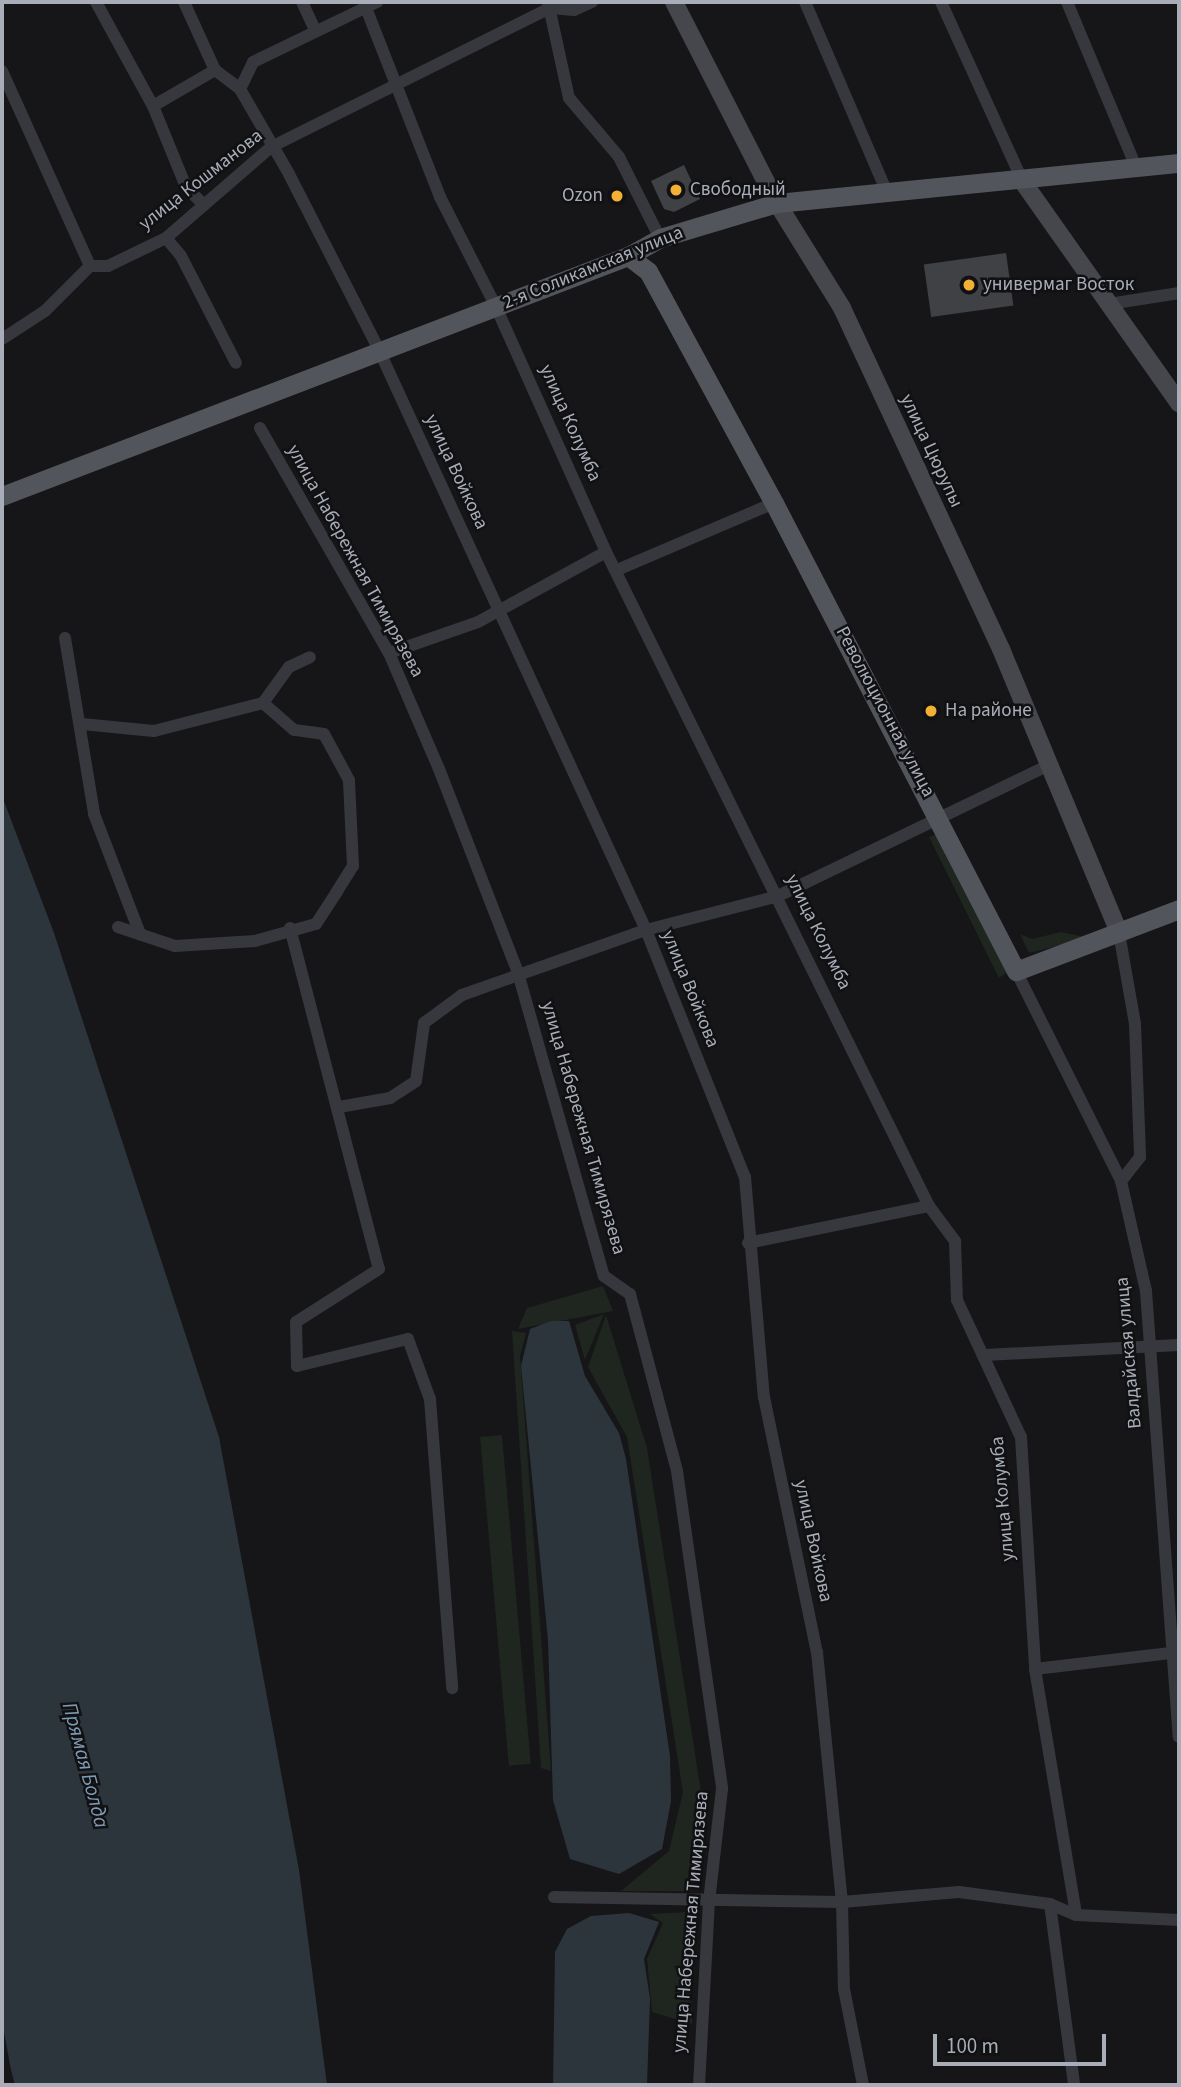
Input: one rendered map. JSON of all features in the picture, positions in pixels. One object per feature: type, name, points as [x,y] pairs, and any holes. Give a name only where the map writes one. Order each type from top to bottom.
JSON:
[{"type":"main road","name":"2-я Соликамская улица","points":[[2,496],[377,348],[496,307],[628,256],[660,238],[777,203],[1023,182],[1179,163]]},
{"type":"main road","name":"Революционная улица","points":[[628,256],[648,271],[774,503],[942,820],[1016,971]]},
{"type":"main road","points":[[1016,971],[1179,909]]},
{"type":"street","points":[[96,2],[153,106],[186,187],[202,203]]},
{"type":"street","name":"улица Войкова","points":[[184,2],[215,70],[240,89],[377,348],[646,930],[745,1177],[748,1243],[764,1397],[817,1652],[842,1902],[844,1989],[863,2085]]},
{"type":"street","points":[[302,2],[314,28]]},
{"type":"street","name":"улица Кошманова","points":[[90,266],[108,266],[166,238],[202,203],[271,146],[549,5],[575,10],[592,2]]},
{"type":"street","name":"улица Цюрупы","points":[[674,2],[777,203],[842,308],[1049,765],[1119,933]]},
{"type":"street","points":[[805,2],[887,192]]},
{"type":"street","points":[[941,2],[1023,182],[1179,403]]},
{"type":"street","points":[[1067,2],[1137,169]]},
{"type":"street","points":[[240,89],[253,62],[314,28],[371,5]]},
{"type":"street","name":"улица Колумба","points":[[371,5],[393,82],[440,197],[496,307],[606,552],[617,569],[929,1206],[955,1241],[957,1300],[986,1355],[1021,1437],[1035,1669],[1076,1914]]},
{"type":"street","points":[[549,5],[569,98],[619,157],[660,238]]},
{"type":"street","points":[[153,106],[215,70]]},
{"type":"street","points":[[2,71],[90,266],[46,311],[2,339]]},
{"type":"street","points":[[166,238],[181,256],[236,363]]},
{"type":"street","points":[[1109,304],[1179,293]]},
{"type":"street","name":"улица Набережная Тимирязева","points":[[260,428],[389,653],[518,973],[604,1276],[630,1294],[677,1471],[722,1789],[709,1900],[699,2085]]},
{"type":"street","points":[[617,569],[774,503]]},
{"type":"street","points":[[389,653],[478,622],[497,607],[606,552]]},
{"type":"street","points":[[65,638],[82,724],[94,814],[140,934]]},
{"type":"street","points":[[82,724],[154,731],[263,702],[289,667],[310,657]]},
{"type":"street","points":[[118,927],[175,946],[255,942],[289,928],[316,924],[353,866],[349,780],[324,734],[293,730],[263,702]]},
{"type":"street","points":[[339,1107],[390,1098],[416,1082],[424,1023],[462,995],[646,930],[778,896],[942,820],[1049,765]]},
{"type":"street","points":[[289,928],[339,1107],[379,1269],[296,1322],[297,1366],[408,1339],[430,1399],[452,1688]]},
{"type":"street","points":[[1119,933],[1135,1024],[1140,1157],[1121,1181]]},
{"type":"street","name":"Революционная улица","points":[[1016,971],[1121,1181]]},
{"type":"street","name":"Валдайская улица","points":[[1121,1181],[1146,1291],[1177,1652],[1179,1737]]},
{"type":"street","points":[[748,1243],[929,1206]]},
{"type":"street","points":[[986,1355],[1149,1349],[1179,1345]]},
{"type":"street","points":[[1035,1669],[1177,1652]]},
{"type":"street","points":[[554,1897],[842,1902],[959,1892],[1050,1904],[1076,1914],[1179,1920]]},
{"type":"street","points":[[1050,1904],[1074,2085]]},
{"type":"shaded area","points":[[938,834],[1009,971],[999,978],[929,837]]},
{"type":"shaded area","points":[[1061,932],[1089,938],[1029,953],[1020,934],[1032,939]]},
{"type":"shaded area","points":[[603,1286],[613,1311],[518,1329],[527,1308]]},
{"type":"shaded area","points":[[604,1314],[585,1360],[575,1325]]},
{"type":"shaded area","points":[[606,1315],[647,1448],[701,1792],[691,1891],[621,1891],[669,1851],[683,1792],[627,1437],[588,1367]]},
{"type":"shaded area","points":[[512,1331],[526,1333],[520,1356],[551,1771],[541,1768]]},
{"type":"shaded area","points":[[502,1435],[531,1764],[509,1766],[480,1437]]},
{"type":"shaded area","points":[[689,1912],[692,2024],[652,2012],[647,1959],[663,1923],[650,1914]]},
{"type":"water","name":"Прямая Болда","points":[[2,796],[54,933],[219,1437],[299,1870],[327,2085],[15,2085],[11,2070],[2,2021]]},
{"type":"water","points":[[551,1321],[569,1321],[585,1376],[619,1433],[626,1459],[670,1756],[671,1801],[662,1849],[619,1874],[570,1859],[553,1800],[548,1640],[521,1366],[530,1329]]},
{"type":"water","points":[[629,1913],[659,1922],[644,1959],[650,1999],[647,2085],[553,2085],[555,1952],[567,1929],[591,1916]]},
{"type":"building","name":"Свободный","points":[[684,165],[700,199],[674,212],[664,209],[651,181]]},
{"type":"building","name":"универмаг Восток","points":[[1006,253],[1013,305],[931,317],[924,265]]},
{"type":"place","name":"Свободный","points":[[676,190]]},
{"type":"place","name":"Ozon","points":[[617,196]]},
{"type":"place","name":"универмаг Восток","points":[[969,285]]},
{"type":"place","name":"На районе","points":[[931,711]]}]
